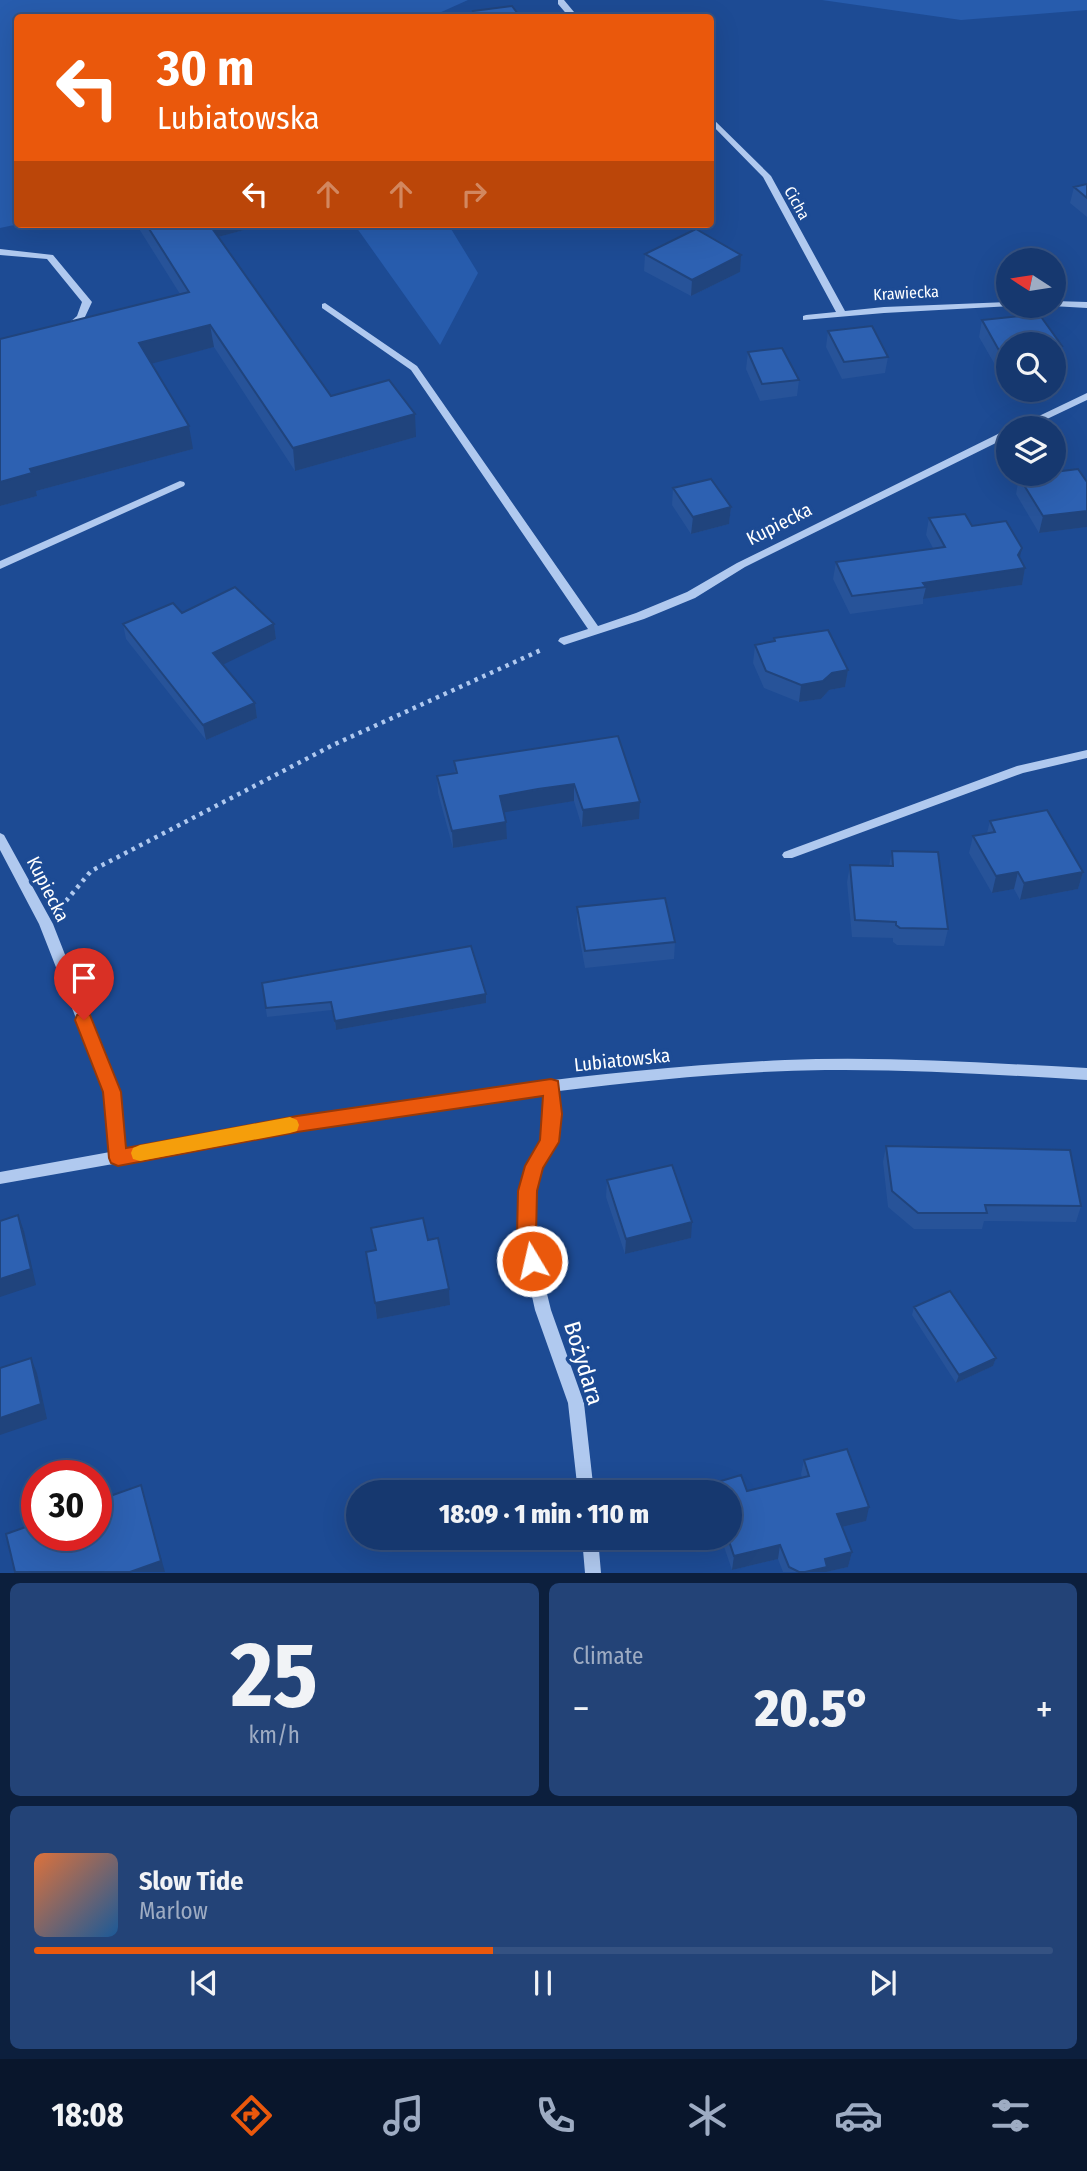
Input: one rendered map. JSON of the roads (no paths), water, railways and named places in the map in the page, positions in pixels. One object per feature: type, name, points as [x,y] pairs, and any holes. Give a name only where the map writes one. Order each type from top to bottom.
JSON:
[{"type":"street","points":[[561,2],[572,14]]},
{"type":"street","name":"Cicha","points":[[714,122],[767,176],[842,314]]},
{"type":"street","points":[[0,252],[50,257],[87,302],[81,317],[63,332]]},
{"type":"street","points":[[1066,304],[1087,305]]},
{"type":"street","points":[[325,306],[414,368],[595,630]]},
{"type":"street","name":"Krawiecka","points":[[806,318],[996,306]]},
{"type":"street","points":[[1045,416],[1087,396]]},
{"type":"street","name":"Kupiecka","points":[[564,641],[691,596],[741,565],[996,439]]},
{"type":"street","points":[[0,565],[180,484]]},
{"type":"street","points":[[788,855],[1021,769],[1087,754]]},
{"type":"street","name":"Kupiecka","points":[[0,838],[46,924],[112,1092],[118,1158]]},
{"type":"street","name":"Lubiatowska","points":[[0,1178],[297,1124],[630,1077],[786,1066],[899,1065],[1087,1074]]},
{"type":"street","name":"Bożydara","points":[[551,1087],[553,1114],[549,1142],[534,1166],[527,1191],[526,1237],[543,1310],[576,1404],[585,1480]]},
{"type":"street","points":[[591,1550],[593,1573]]}]
